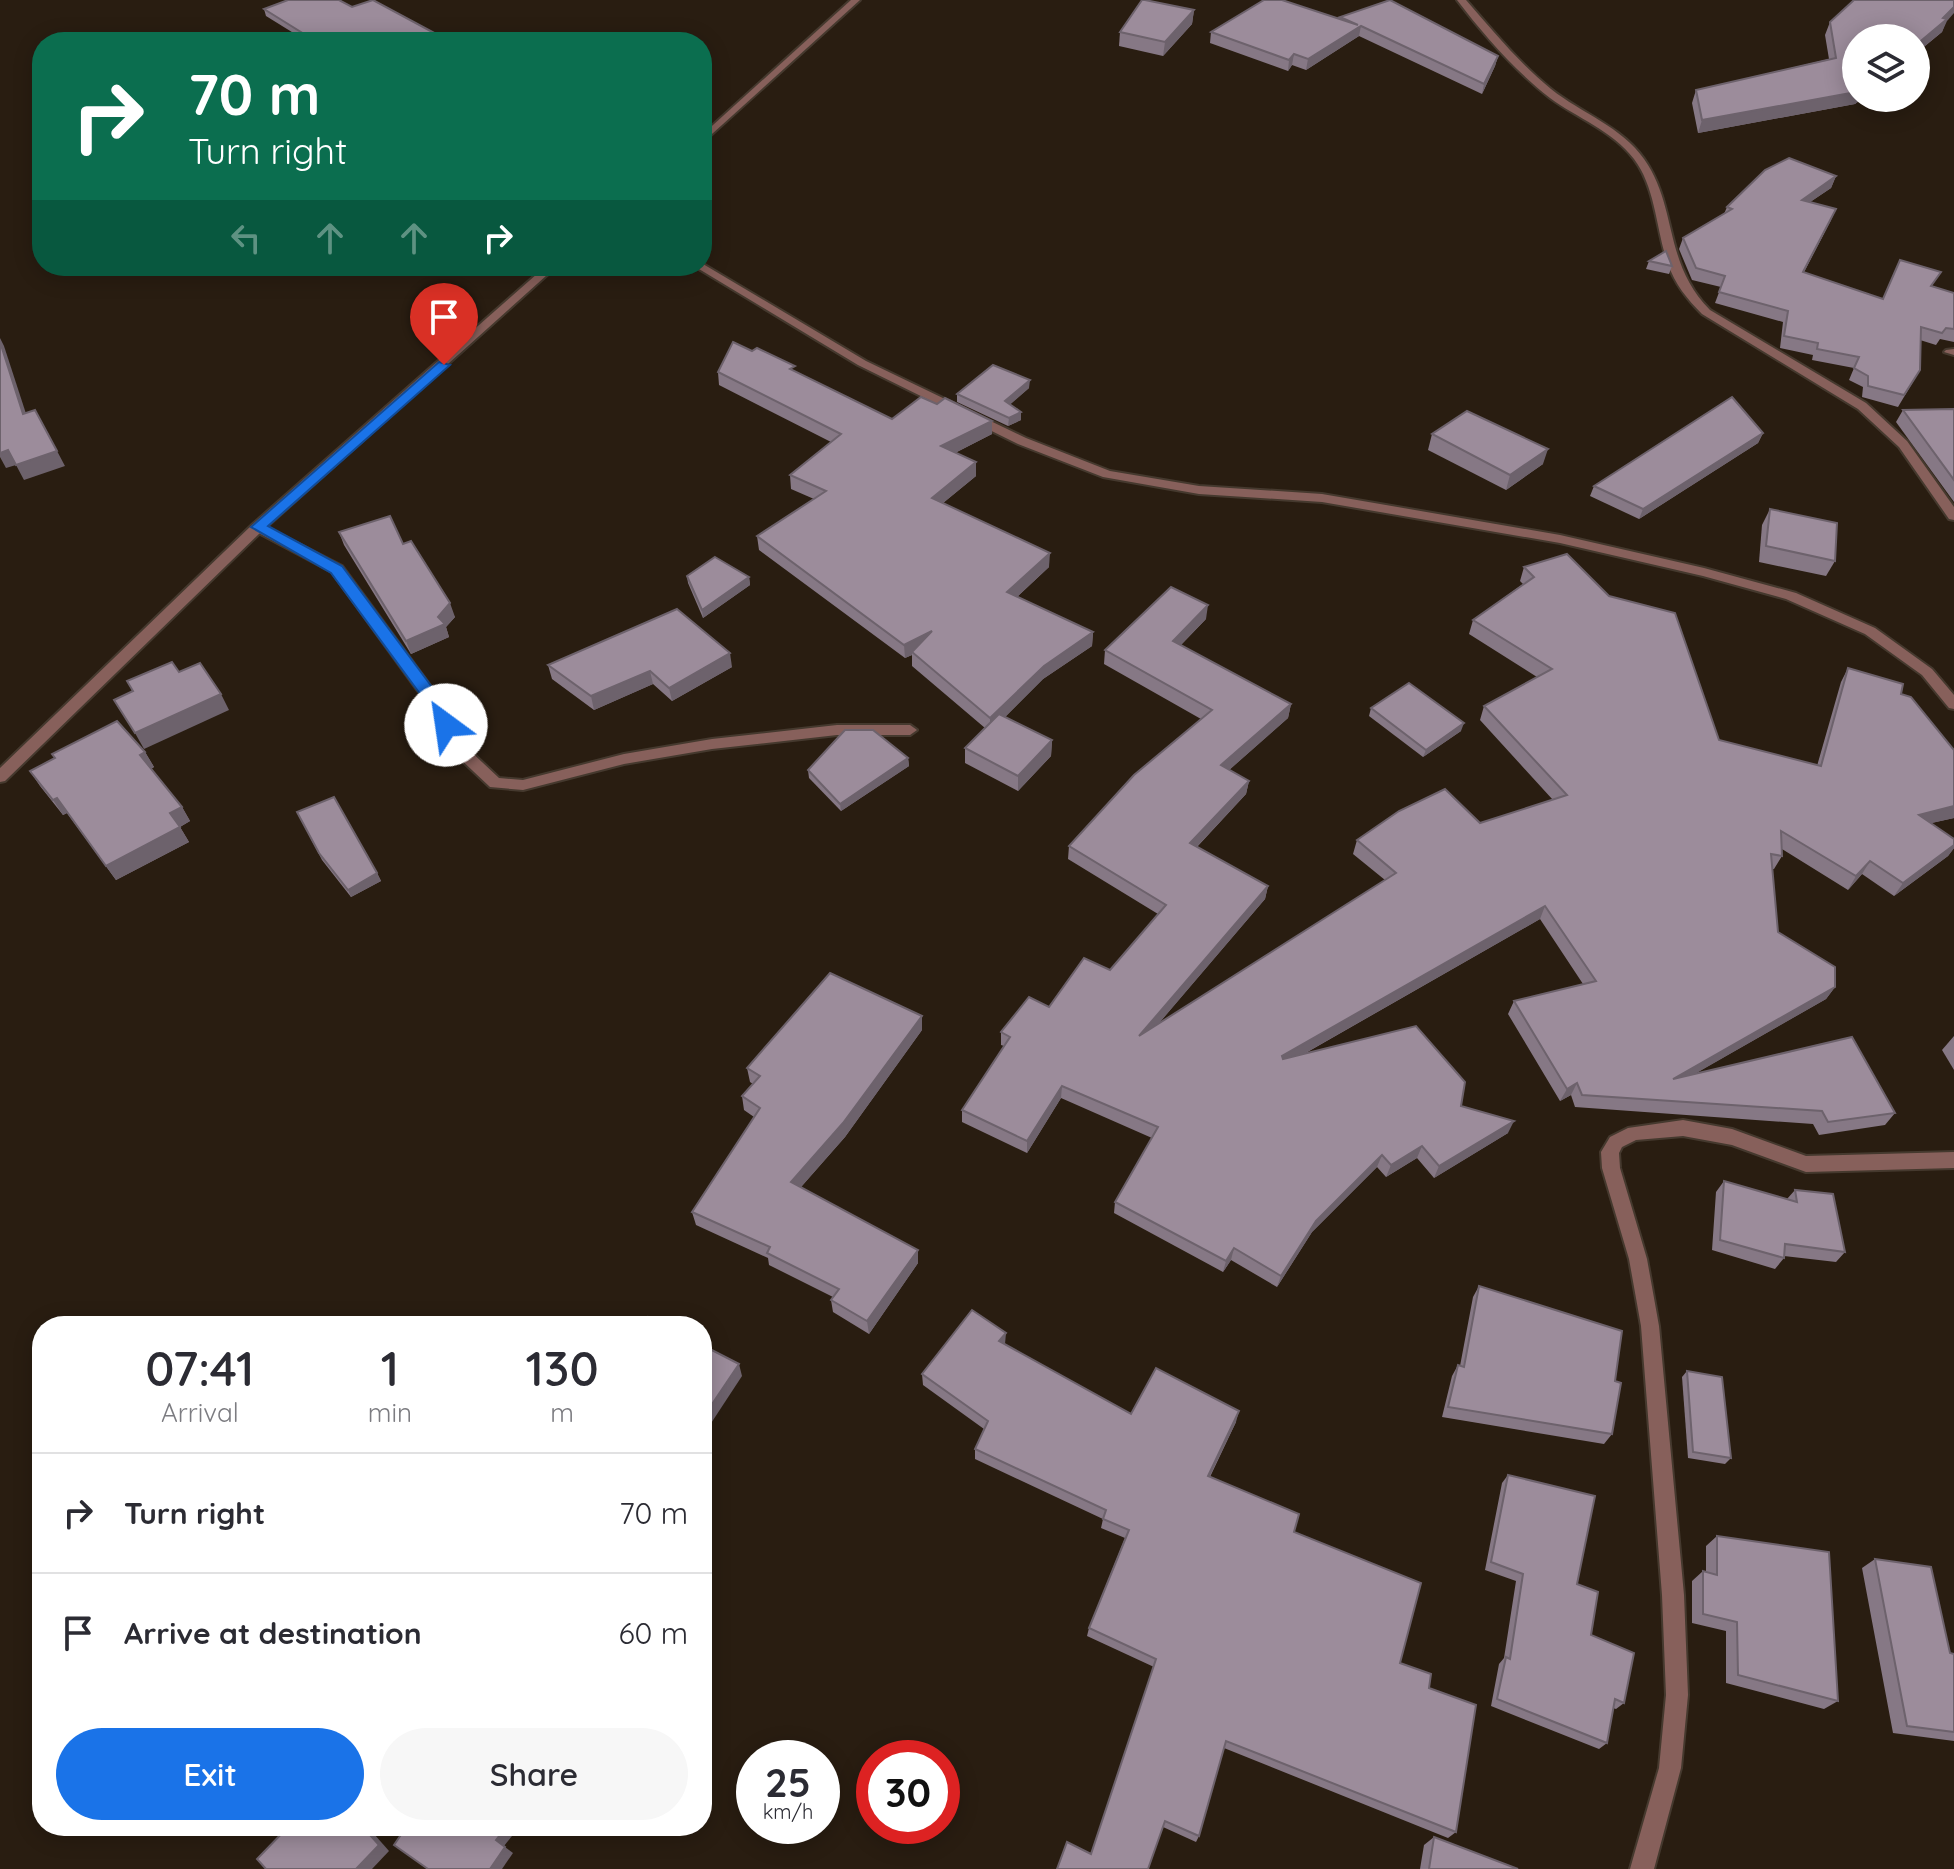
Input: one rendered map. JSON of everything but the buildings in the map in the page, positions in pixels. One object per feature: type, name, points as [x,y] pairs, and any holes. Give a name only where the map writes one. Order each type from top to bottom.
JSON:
[{"type":"street","points":[[712,131],[856,0]]},
{"type":"street","points":[[1461,0],[1517,63],[1548,92],[1602,125],[1647,171],[1678,281],[1690,299],[1706,312],[1862,406],[1903,444],[1954,516]]},
{"type":"street","points":[[712,274],[862,363],[1022,441],[1107,474],[1199,490],[1322,498],[1560,539],[1704,572],[1791,596],[1870,631],[1927,672],[1954,704]]},
{"type":"street","points":[[0,777],[258,527],[541,276]]},
{"type":"street","points":[[258,527],[337,569],[432,699],[461,751],[495,783],[523,785],[624,759],[712,744],[837,730],[910,730]]},
{"type":"street","points":[[1642,1869],[1670,1768],[1677,1695],[1674,1609],[1650,1326],[1638,1259],[1611,1168],[1610,1152],[1616,1142],[1634,1133],[1683,1128],[1732,1137],[1806,1164],[1954,1160]]},
{"type":"route","points":[[444,365],[258,527],[337,569],[432,699],[446,725]]}]
